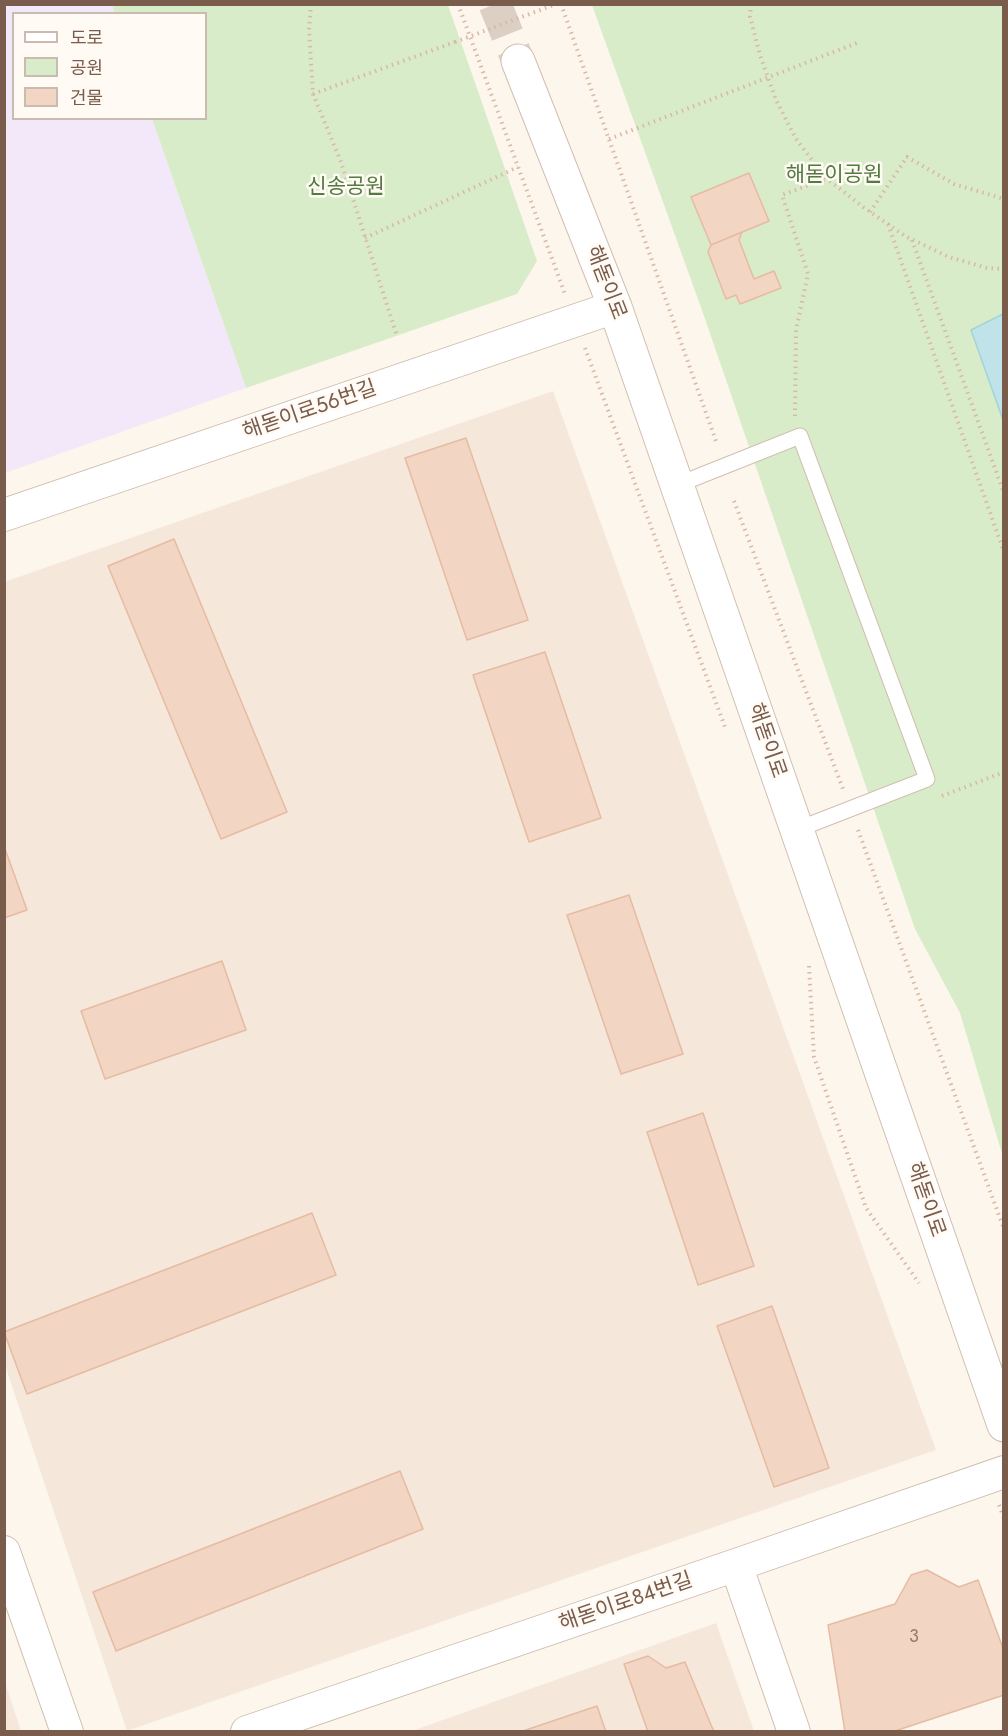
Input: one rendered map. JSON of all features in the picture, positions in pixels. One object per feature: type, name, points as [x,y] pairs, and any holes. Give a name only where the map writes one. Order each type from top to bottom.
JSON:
[{"type":"street","name":"해돋이로","points":[[518,61],[615,307],[1004,1425]]},
{"type":"street","name":"해돋이로56번길","points":[[4,515],[615,307]]},
{"type":"street","name":"해돋이로84번길","points":[[247,1731],[996,1474]]},
{"type":"street","points":[[4,1552],[66,1731]]},
{"type":"street","points":[[736,1565],[794,1731]]},
{"type":"lane","points":[[677,485],[800,436],[927,779],[796,830]]},
{"type":"path","points":[[311,4],[309,30],[313,94],[341,162],[397,336]]},
{"type":"path","points":[[458,4],[726,730]]},
{"type":"path","points":[[313,94],[555,4]]},
{"type":"path","points":[[561,4],[718,445]]},
{"type":"path","points":[[751,4],[750,17],[776,100],[796,139],[828,178],[870,212],[912,239],[949,258],[987,268],[1004,269]]},
{"type":"path","points":[[609,139],[768,76],[857,44]]},
{"type":"path","points":[[870,212],[907,157],[954,184],[1004,199]]},
{"type":"path","points":[[365,237],[518,167]]},
{"type":"path","points":[[795,418],[796,330],[808,274],[782,195],[828,178]]},
{"type":"path","points":[[888,224],[1004,552]]},
{"type":"path","points":[[912,239],[1004,494]]},
{"type":"path","points":[[734,501],[1004,1229]]},
{"type":"path","points":[[808,963],[814,1057],[866,1208],[919,1282],[923,1293]]},
{"type":"path","points":[[996,1474],[1004,1518]]},
{"type":"shaded area","points":[[4,5],[112,5],[115,12],[12,12],[12,120],[152,120],[246,388],[5,473]]},
{"type":"shaded area","points":[[553,391],[936,1450],[127,1731],[5,1365],[4,582]]},
{"type":"shaded area","points":[[716,1623],[754,1731],[409,1732]]},
{"type":"shaded area","points":[[5,1682],[21,1731],[5,1731]]},
{"type":"green space","name":"신송공원","points":[[112,5],[448,5],[537,261],[517,294],[246,388],[152,120],[207,120],[207,12],[115,12]]},
{"type":"green space","name":"해돋이공원","points":[[592,5],[1003,5],[1003,1157],[960,1013],[915,929],[703,313]]},
{"type":"water","points":[[1003,314],[1003,420],[971,330]]},
{"type":"building","points":[[749,173],[769,221],[711,245],[691,197]]},
{"type":"building","points":[[742,232],[739,240],[754,279],[774,271],[781,288],[740,304],[736,295],[726,299],[708,252],[711,245]]},
{"type":"building","points":[[466,438],[528,620],[467,640],[405,458]]},
{"type":"building","points":[[174,539],[287,812],[221,839],[108,566]]},
{"type":"building","points":[[545,652],[601,818],[529,842],[473,675]]},
{"type":"building","points":[[4,846],[27,910],[4,918]]},
{"type":"building","points":[[629,895],[683,1054],[621,1074],[567,915]]},
{"type":"building","points":[[222,961],[246,1030],[105,1079],[81,1011]]},
{"type":"building","points":[[703,1113],[754,1266],[698,1285],[647,1132]]},
{"type":"building","points":[[312,1213],[336,1275],[27,1394],[4,1332]]},
{"type":"building","points":[[772,1306],[829,1468],[774,1487],[717,1326]]},
{"type":"building","points":[[400,1471],[423,1529],[116,1651],[93,1592]]},
{"type":"building","points":[[927,1570],[959,1587],[978,1580],[1004,1651],[1004,1695],[892,1732],[845,1732],[828,1625],[895,1604],[911,1575]]},
{"type":"building","points":[[648,1656],[666,1668],[685,1662],[714,1732],[648,1732],[624,1664]]},
{"type":"building","points":[[597,1706],[606,1732],[520,1732]]},
{"type":"tunnel","points":[[495,4],[518,61]]}]
